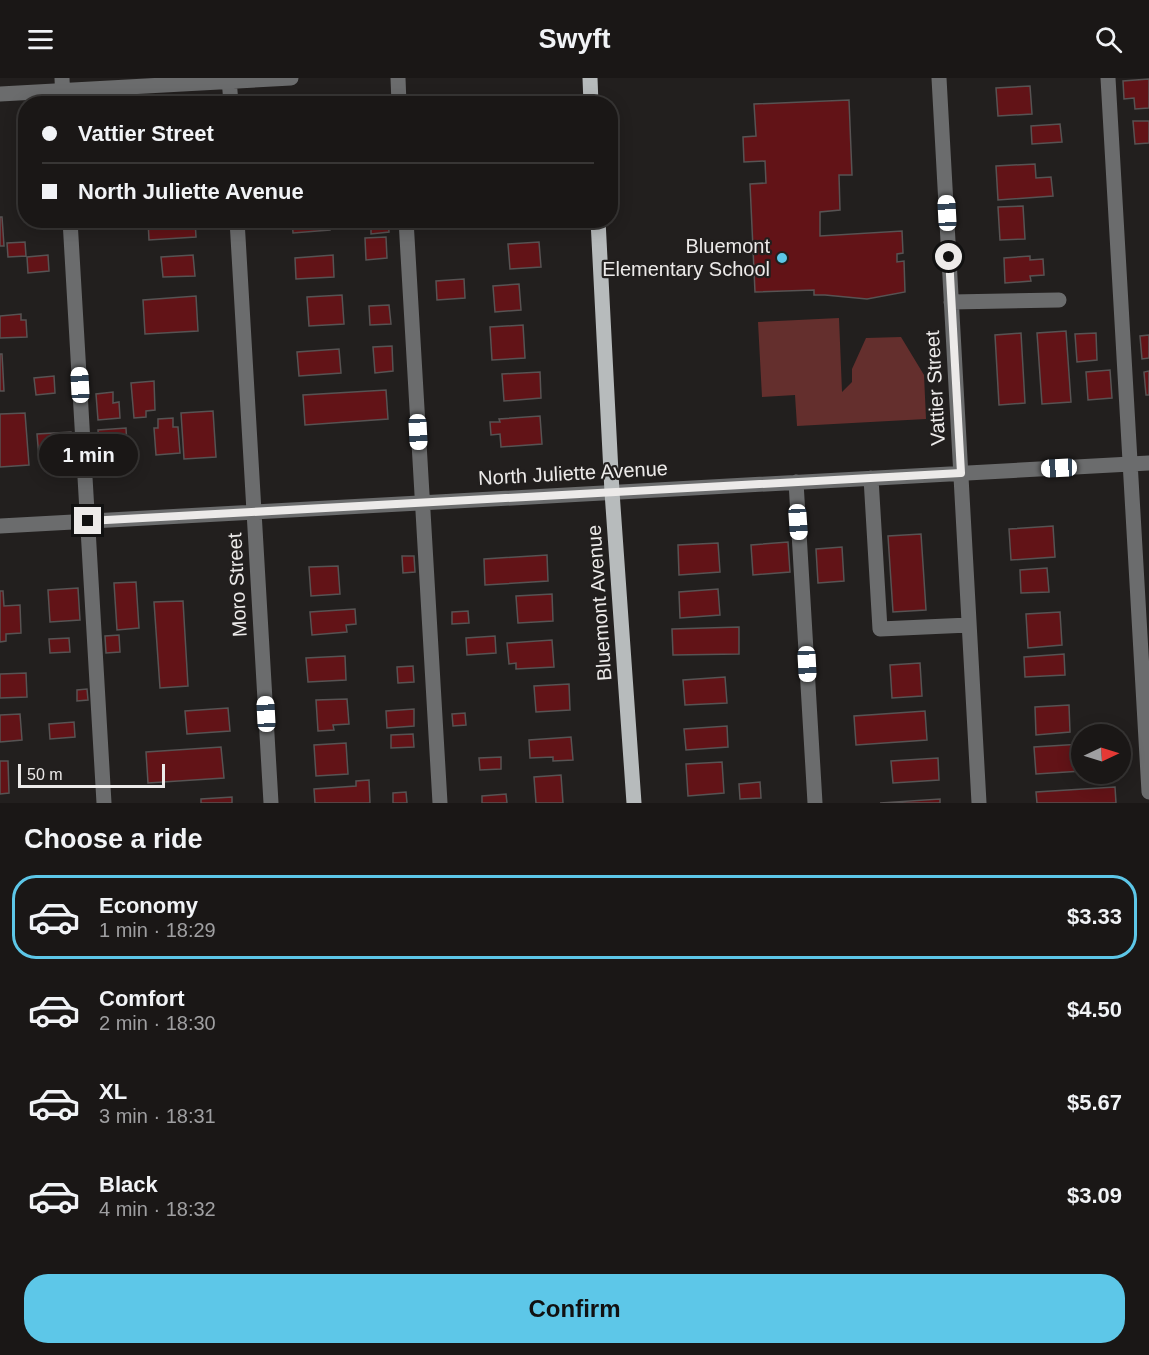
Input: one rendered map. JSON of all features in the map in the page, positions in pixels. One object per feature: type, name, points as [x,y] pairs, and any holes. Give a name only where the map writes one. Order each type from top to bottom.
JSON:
[{"type":"main road","points":[[590,78],[591,96]]},
{"type":"main road","name":"Bluemont Avenue","points":[[598,228],[612,492],[633,803]]},
{"type":"street","points":[[0,94],[62,91],[116,83],[291,78]]},
{"type":"street","points":[[398,78],[399,96]]},
{"type":"street","name":"Vattier Street","points":[[939,78],[979,803]]},
{"type":"street","points":[[1108,78],[1149,792]]},
{"type":"street","points":[[229,80],[230,96]]},
{"type":"street","points":[[70,228],[104,803]]},
{"type":"street","name":"Moro Street","points":[[237,228],[271,803]]},
{"type":"street","points":[[406,228],[440,803]]},
{"type":"street","points":[[951,302],[1059,300]]},
{"type":"street","name":"North Juliette Avenue","points":[[0,526],[1149,463]]},
{"type":"street","points":[[871,478],[879,628],[969,625]]},
{"type":"street","points":[[796,482],[815,803]]},
{"type":"shaded area","points":[[839,318],[842,392],[852,382],[852,369],[866,338],[901,337],[924,375],[926,419],[797,426],[795,395],[762,397],[758,322]]},
{"type":"building","points":[[1149,79],[1149,108],[1135,109],[1134,98],[1124,99],[1123,81]]},
{"type":"building","points":[[1030,86],[1032,114],[998,116],[996,88]]},
{"type":"building","points":[[849,100],[852,175],[839,175],[840,210],[820,212],[820,236],[902,231],[903,253],[897,254],[897,262],[904,261],[905,292],[867,299],[814,295],[814,290],[755,292],[750,184],[766,183],[765,161],[744,162],[743,137],[756,136],[754,104]]},
{"type":"building","points":[[1133,121],[1149,121],[1149,143],[1135,144]]},
{"type":"building","points":[[1060,124],[1062,142],[1032,144],[1031,126]]},
{"type":"building","points":[[1035,164],[1036,178],[1051,177],[1053,196],[998,200],[996,166]]},
{"type":"building","points":[[1023,206],[1025,239],[1000,240],[998,207]]},
{"type":"building","points":[[0,217],[2,217],[4,246],[0,246]]},
{"type":"building","points":[[148,228],[195,228],[196,237],[149,240]]},
{"type":"building","points":[[293,228],[330,228],[330,230],[293,233]]},
{"type":"building","points":[[371,228],[389,228],[389,232],[371,234]]},
{"type":"building","points":[[386,237],[387,258],[366,260],[365,238]]},
{"type":"building","points":[[25,242],[26,256],[8,257],[7,243]]},
{"type":"building","points":[[539,242],[541,267],[510,269],[508,244]]},
{"type":"building","points":[[48,255],[49,271],[28,273],[27,257]]},
{"type":"building","points":[[193,255],[195,276],[163,277],[161,257]]},
{"type":"building","points":[[333,255],[334,277],[296,279],[295,258]]},
{"type":"building","points":[[1030,256],[1030,260],[1043,259],[1044,275],[1030,276],[1031,281],[1005,283],[1004,258]]},
{"type":"building","points":[[464,279],[465,298],[437,300],[436,281]]},
{"type":"building","points":[[519,284],[521,310],[495,312],[493,286]]},
{"type":"building","points":[[342,295],[344,324],[309,326],[307,297]]},
{"type":"building","points":[[196,296],[198,331],[145,334],[143,300]]},
{"type":"building","points":[[389,305],[391,324],[370,325],[369,306]]},
{"type":"building","points":[[21,314],[21,320],[26,320],[27,337],[0,338],[0,316]]},
{"type":"building","points":[[523,325],[525,358],[492,360],[490,327]]},
{"type":"building","points":[[1066,331],[1071,402],[1042,404],[1037,333]]},
{"type":"building","points":[[1021,333],[1025,403],[999,405],[995,335]]},
{"type":"building","points":[[1096,333],[1097,360],[1077,362],[1075,334]]},
{"type":"building","points":[[1149,335],[1149,358],[1142,359],[1140,336]]},
{"type":"building","points":[[392,346],[393,371],[375,373],[373,347]]},
{"type":"building","points":[[339,349],[341,373],[299,376],[297,352]]},
{"type":"building","points":[[0,354],[2,354],[4,391],[0,391]]},
{"type":"building","points":[[1110,370],[1112,398],[1088,400],[1086,372]]},
{"type":"building","points":[[1149,371],[1149,395],[1146,395],[1144,372]]},
{"type":"building","points":[[540,372],[541,398],[504,401],[502,374]]},
{"type":"building","points":[[54,376],[55,393],[36,395],[34,378]]},
{"type":"building","points":[[154,381],[155,410],[146,411],[146,417],[134,418],[131,383]]},
{"type":"building","points":[[386,390],[388,419],[305,425],[303,395]]},
{"type":"building","points":[[113,392],[113,403],[119,402],[120,418],[98,420],[96,394]]},
{"type":"building","points":[[213,411],[216,457],[184,459],[181,413]]},
{"type":"building","points":[[25,413],[29,465],[0,467],[0,414]]},
{"type":"building","points":[[540,416],[542,444],[501,447],[500,434],[491,435],[490,422],[500,422],[499,419]]},
{"type":"building","points":[[173,418],[173,427],[178,427],[180,453],[156,455],[154,428],[158,428],[158,419]]},
{"type":"building","points":[[126,428],[128,461],[100,462],[98,430]]},
{"type":"building","points":[[71,432],[73,456],[39,458],[37,434]]},
{"type":"building","points":[[1053,526],[1055,557],[1011,560],[1009,529]]},
{"type":"building","points":[[921,534],[926,610],[893,612],[888,536]]},
{"type":"building","points":[[788,542],[790,572],[753,575],[751,545]]},
{"type":"building","points":[[718,543],[720,572],[679,575],[678,545]]},
{"type":"building","points":[[842,547],[844,581],[818,583],[816,549]]},
{"type":"building","points":[[547,555],[548,581],[485,585],[484,559]]},
{"type":"building","points":[[402,556],[414,556],[415,572],[403,573]]},
{"type":"building","points":[[338,566],[340,594],[311,596],[309,567]]},
{"type":"building","points":[[1047,568],[1049,592],[1021,593],[1020,570]]},
{"type":"building","points":[[136,582],[139,628],[117,630],[114,583]]},
{"type":"building","points":[[78,588],[80,620],[50,622],[48,590]]},
{"type":"building","points":[[718,589],[720,615],[680,618],[679,592]]},
{"type":"building","points":[[0,591],[3,591],[4,606],[20,605],[21,633],[6,634],[6,641],[0,642]]},
{"type":"building","points":[[552,594],[553,621],[518,623],[516,596]]},
{"type":"building","points":[[183,601],[188,686],[160,688],[154,602]]},
{"type":"building","points":[[355,609],[356,624],[346,625],[347,632],[312,635],[310,612]]},
{"type":"building","points":[[468,611],[469,623],[452,624],[452,612]]},
{"type":"building","points":[[1060,612],[1062,645],[1028,648],[1026,614]]},
{"type":"building","points":[[739,627],[739,654],[673,655],[672,629]]},
{"type":"building","points":[[119,635],[120,652],[106,653],[105,636]]},
{"type":"building","points":[[495,636],[496,653],[467,655],[466,638]]},
{"type":"building","points":[[69,638],[70,652],[50,653],[49,639]]},
{"type":"building","points":[[552,640],[554,667],[516,669],[516,663],[509,664],[507,643]]},
{"type":"building","points":[[1064,654],[1065,675],[1025,677],[1024,657]]},
{"type":"building","points":[[345,656],[346,680],[308,682],[306,658]]},
{"type":"building","points":[[920,663],[922,696],[892,698],[890,665]]},
{"type":"building","points":[[413,666],[414,682],[398,683],[397,667]]},
{"type":"building","points":[[26,673],[27,697],[0,698],[0,674]]},
{"type":"building","points":[[725,677],[727,703],[685,705],[683,680]]},
{"type":"building","points":[[569,684],[570,710],[536,712],[534,686]]},
{"type":"building","points":[[87,689],[88,700],[77,701],[77,690]]},
{"type":"building","points":[[347,699],[349,724],[333,725],[334,730],[318,731],[316,700]]},
{"type":"building","points":[[1069,705],[1070,732],[1036,735],[1035,707]]},
{"type":"building","points":[[228,708],[230,731],[187,734],[185,711]]},
{"type":"building","points":[[414,709],[414,726],[387,728],[386,711]]},
{"type":"building","points":[[925,711],[927,740],[856,745],[854,716]]},
{"type":"building","points":[[465,713],[466,725],[453,726],[452,714]]},
{"type":"building","points":[[20,714],[22,740],[0,742],[0,715]]},
{"type":"building","points":[[74,722],[75,737],[50,739],[49,724]]},
{"type":"building","points":[[727,726],[728,747],[686,750],[684,729]]},
{"type":"building","points":[[413,734],[414,747],[391,748],[391,735]]},
{"type":"building","points":[[571,737],[573,760],[553,761],[553,757],[530,758],[529,740]]},
{"type":"building","points":[[346,743],[348,774],[316,776],[314,745]]},
{"type":"building","points":[[1071,745],[1071,772],[1036,774],[1034,747]]},
{"type":"building","points":[[221,747],[224,778],[148,783],[146,752]]},
{"type":"building","points":[[501,757],[501,769],[480,770],[479,758]]},
{"type":"building","points":[[938,758],[939,780],[893,783],[891,761]]},
{"type":"building","points":[[0,761],[8,761],[9,793],[0,794]]},
{"type":"building","points":[[722,762],[724,793],[688,796],[686,764]]},
{"type":"building","points":[[561,775],[563,803],[536,803],[534,777]]},
{"type":"building","points":[[369,780],[370,803],[315,803],[314,789],[356,786],[356,781]]},
{"type":"building","points":[[760,782],[761,798],[740,799],[739,784]]},
{"type":"building","points":[[1115,787],[1116,803],[1037,803],[1036,792]]},
{"type":"building","points":[[406,792],[407,803],[393,803],[393,793]]},
{"type":"building","points":[[506,794],[507,803],[482,803],[482,796]]},
{"type":"building","points":[[232,797],[232,803],[201,803],[201,799]]},
{"type":"building","points":[[940,799],[940,803],[880,803]]},
{"type":"place","name":"Bluemont Elementary School","points":[[782,258]]},
{"type":"route","points":[[88,521],[961,473],[949,257]]}]
